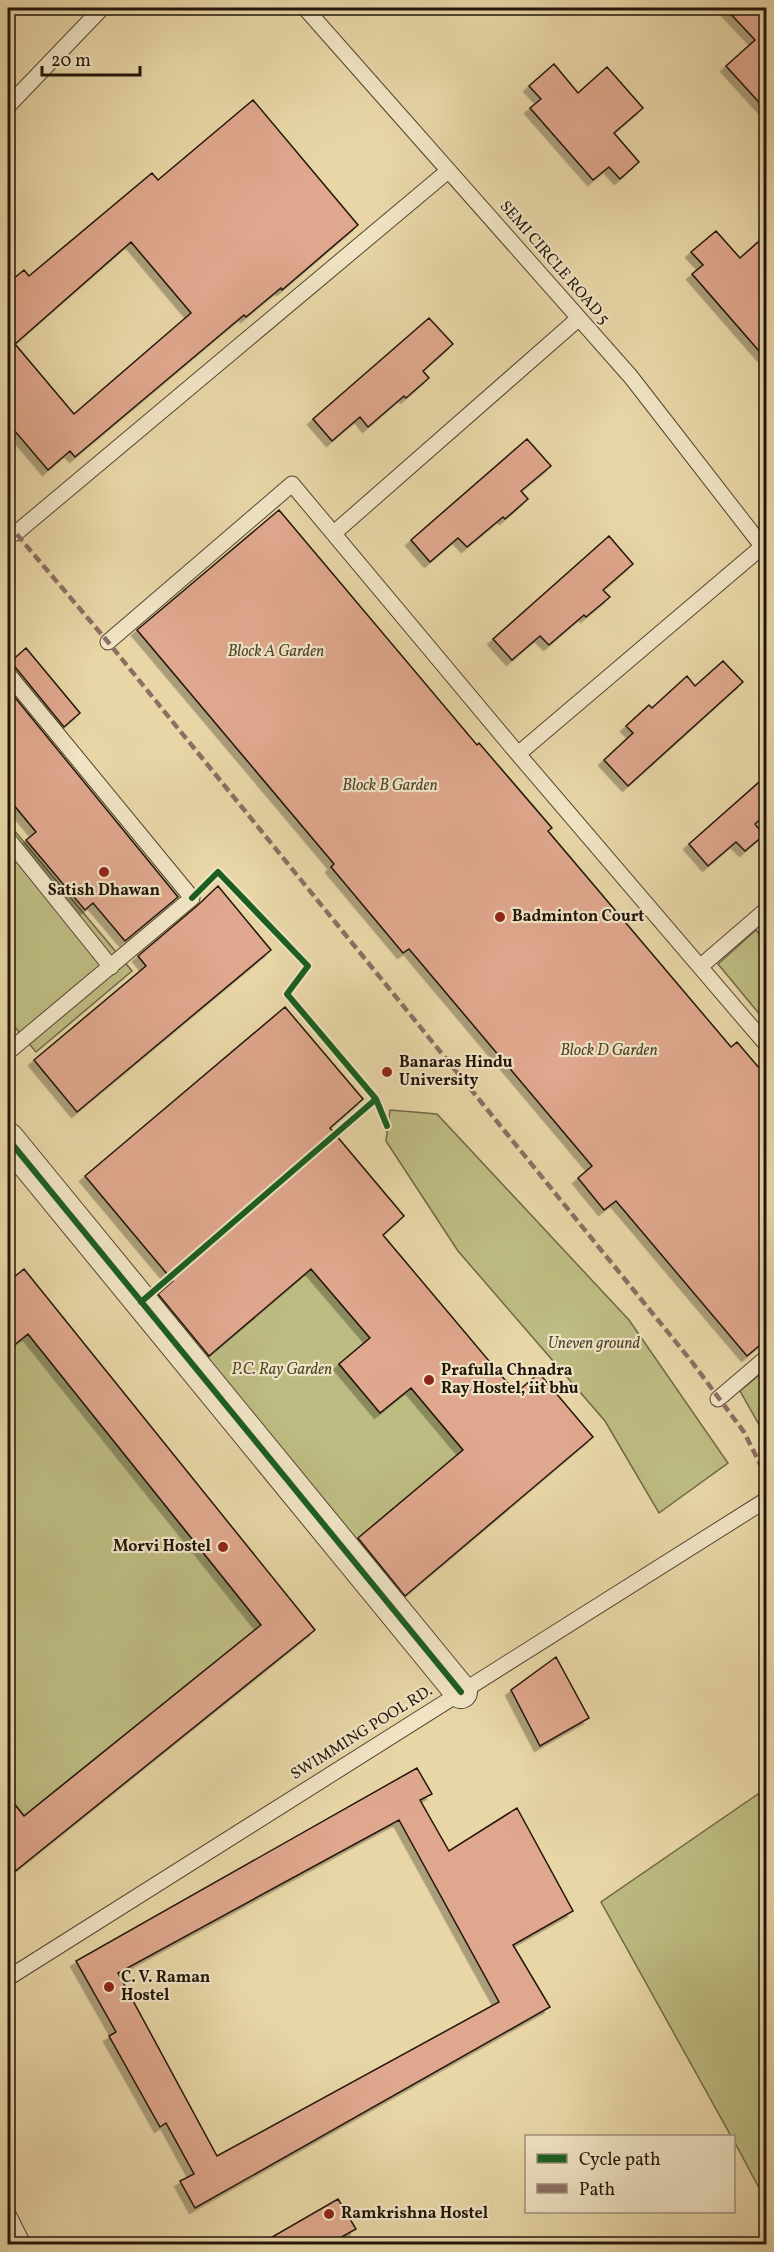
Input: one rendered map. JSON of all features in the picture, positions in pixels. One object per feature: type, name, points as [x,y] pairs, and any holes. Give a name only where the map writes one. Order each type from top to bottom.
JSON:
[{"type":"street","points":[[8,1139],[461,1692]]},
{"type":"lane","points":[[8,106],[102,8]]},
{"type":"lane","name":"SEMI CIRCLE ROAD 5","points":[[305,8],[578,319],[632,377],[765,548]]},
{"type":"lane","points":[[16,533],[448,171]]},
{"type":"lane","points":[[334,533],[578,319]]},
{"type":"lane","points":[[108,642],[292,484],[518,754],[766,1044]]},
{"type":"lane","points":[[518,754],[765,548]]},
{"type":"lane","points":[[8,674],[192,898],[8,1052]]},
{"type":"lane","points":[[8,839],[111,967]]},
{"type":"lane","points":[[701,966],[766,910]]},
{"type":"lane","points":[[718,1399],[766,1358]]},
{"type":"lane","name":"SWIMMING POOL RD.","points":[[8,1978],[766,1500]]},
{"type":"lane","points":[[8,2214],[22,2244]]},
{"type":"green space","points":[[8,823],[132,971],[36,1052],[8,1019]]},
{"type":"green space","points":[[756,930],[766,942],[766,1022],[718,964]]},
{"type":"green space","name":"Uneven ground","points":[[390,1110],[437,1114],[629,1320],[728,1463],[659,1513],[605,1421],[458,1251],[386,1141]]},
{"type":"green space","name":"P.C. Ray Garden","points":[[311,1269],[370,1338],[339,1364],[380,1413],[411,1388],[463,1450],[351,1545],[201,1362]]},
{"type":"green space","name":"Morvi Hostel","points":[[28,1334],[261,1625],[24,1816],[8,1796],[8,1350]]},
{"type":"green space","points":[[766,1369],[766,1437],[740,1391]]},
{"type":"green space","points":[[758,1794],[766,1807],[766,2201],[735,2143],[735,2135],[730,2135],[601,1902]]},
{"type":"building","points":[[725,8],[766,8],[766,110],[726,66],[755,40]]},
{"type":"building","points":[[554,64],[578,93],[607,67],[643,108],[614,133],[639,162],[620,179],[609,167],[593,180],[530,108],[541,99],[529,86]]},
{"type":"building","points":[[253,100],[358,225],[282,290],[281,288],[246,317],[244,315],[75,457],[70,451],[48,470],[8,423],[8,283],[24,270],[29,276],[152,173],[158,180]],"holes":[[[131,242],[191,313],[74,414],[15,344]]]},
{"type":"building","points":[[716,231],[740,258],[766,235],[766,359],[692,274],[703,265],[691,252]]},
{"type":"building","points":[[429,318],[453,344],[423,371],[429,378],[368,427],[360,417],[332,441],[313,419]]},
{"type":"building","points":[[527,439],[551,466],[521,491],[528,499],[467,547],[458,538],[430,562],[411,540]]},
{"type":"building","points":[[279,510],[477,745],[479,743],[552,828],[548,831],[731,1047],[737,1042],[766,1076],[766,1340],[747,1356],[616,1201],[604,1210],[578,1178],[592,1166],[409,949],[403,953],[331,867],[334,864],[137,630]]},
{"type":"building","points":[[609,536],[633,564],[603,590],[610,597],[586,617],[584,615],[549,645],[540,636],[512,660],[493,639]]},
{"type":"building","points":[[26,648],[80,713],[64,727],[16,668],[8,664]]},
{"type":"building","points":[[723,661],[743,682],[628,786],[604,760],[633,733],[626,726],[649,705],[652,708],[687,676],[695,686]]},
{"type":"building","points":[[8,689],[178,897],[125,941],[93,903],[85,910],[26,840],[36,832],[8,798]]},
{"type":"building","points":[[766,776],[766,814],[755,824],[764,835],[745,851],[736,842],[708,866],[689,844]]},
{"type":"building","points":[[218,886],[271,950],[77,1112],[34,1060],[146,966],[138,956]]},
{"type":"building","points":[[285,1007],[363,1099],[330,1128],[404,1216],[383,1235],[516,1393],[539,1373],[593,1437],[405,1596],[358,1538],[463,1450],[411,1388],[380,1413],[339,1364],[370,1338],[311,1269],[209,1356],[158,1294],[173,1281],[85,1176]]},
{"type":"building","name":"Morvi Hostel","points":[[24,1269],[315,1630],[8,1877],[8,1796],[24,1816],[261,1625],[28,1334],[8,1350],[8,1282]]},
{"type":"building","points":[[556,1657],[589,1718],[540,1746],[511,1690]]},
{"type":"building","name":"C. V. Raman Hostel","points":[[417,1768],[432,1794],[420,1800],[449,1851],[517,1808],[573,1911],[513,1945],[550,2007],[195,2208],[180,2181],[194,2174],[166,2123],[160,2127],[109,2036],[116,2032],[76,1961]],"holes":[[[399,1820],[499,2002],[217,2156],[118,1973]]]},
{"type":"building","name":"Ramkrishna Hostel","points":[[338,2199],[356,2229],[329,2244],[260,2244]]},
{"type":"marked path","points":[[8,524],[108,642],[692,1362],[744,1432],[766,1476]]},
{"type":"cycle path","points":[[192,898],[218,872],[308,966],[287,994],[376,1099],[387,1126]]},
{"type":"cycle path","points":[[141,1302],[376,1099]]},
{"type":"cycle path","points":[[8,1139],[461,1692]]},
{"type":"place","name":"Satish Dhawan","points":[[104,872]]},
{"type":"place","name":"Badminton Court","points":[[500,917]]},
{"type":"place","name":"Banaras Hindu University","points":[[387,1072]]},
{"type":"place","name":"Prafulla Chnadra Ray Hostel, iit bhu","points":[[429,1380]]},
{"type":"place","name":"Morvi Hostel","points":[[223,1547]]},
{"type":"place","name":"C. V. Raman Hostel","points":[[109,1987]]},
{"type":"place","name":"Ramkrishna Hostel","points":[[329,2214]]},
{"type":"park label","name":"Block A Garden","points":[[276,652]]},
{"type":"park label","name":"Block B Garden","points":[[390,786]]},
{"type":"park label","name":"Block D Garden","points":[[609,1051]]}]
